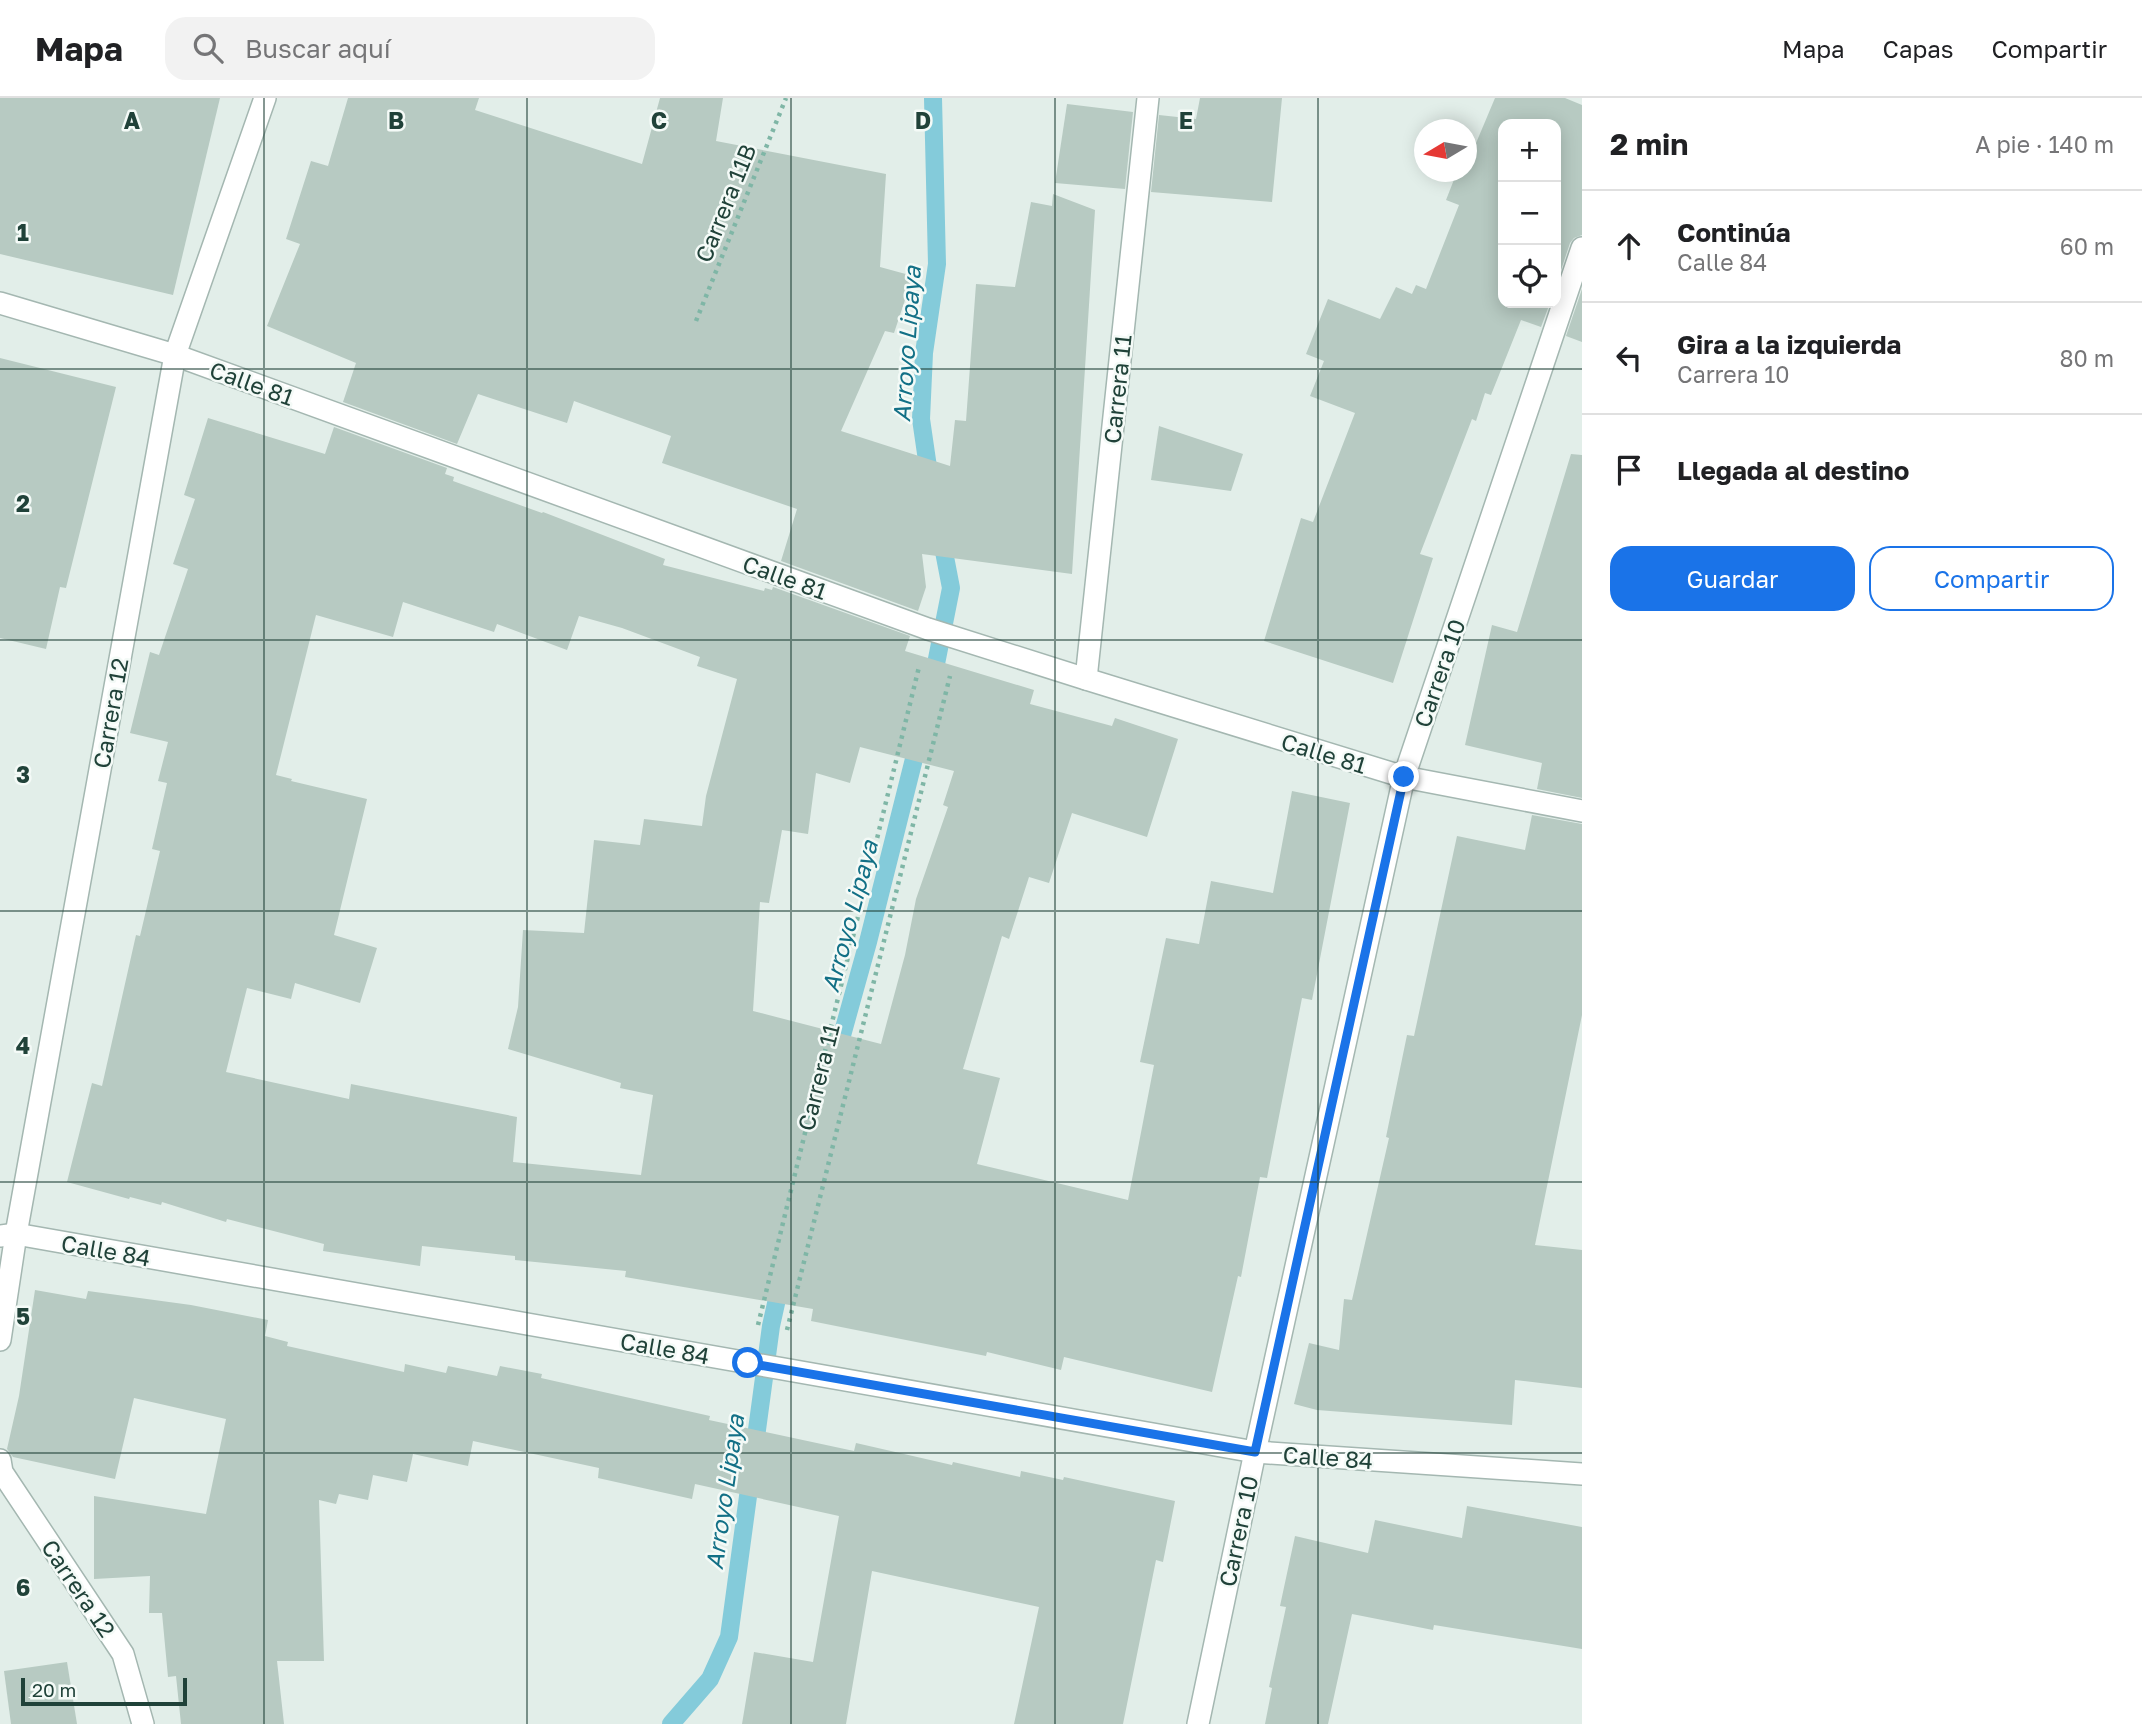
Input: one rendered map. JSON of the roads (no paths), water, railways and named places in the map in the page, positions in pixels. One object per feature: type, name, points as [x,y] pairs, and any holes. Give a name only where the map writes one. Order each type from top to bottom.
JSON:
[{"type":"street","name":"Carrera 12","points":[[0,1340],[8,1235],[175,355],[265,98]]},
{"type":"street","name":"Carrera 11","points":[[1086,679],[1148,98]]},
{"type":"street","name":"Carrera 10","points":[[1198,1724],[1255,1452],[1404,777],[1582,248]]},
{"type":"street","name":"Calle 81","points":[[0,303],[175,355],[928,629],[1404,777],[1582,811]]},
{"type":"street","name":"Calle 84","points":[[8,1235],[1255,1452],[1582,1474]]},
{"type":"street","name":"Carrera 12","points":[[0,1460],[2,1472],[123,1654],[143,1724]]},
{"type":"waterway","name":"Arroyo Lipaya","points":[[930,481],[921,419],[924,353],[937,264],[933,98]]},
{"type":"waterway","name":"Arroyo Lipaya","points":[[932,684],[951,588],[941,536]]},
{"type":"waterway","name":"Arroyo Lipaya","points":[[836,1057],[919,739]]},
{"type":"waterway","name":"Arroyo Lipaya","points":[[671,1724],[710,1679],[729,1637],[771,1326],[781,1281]]}]
